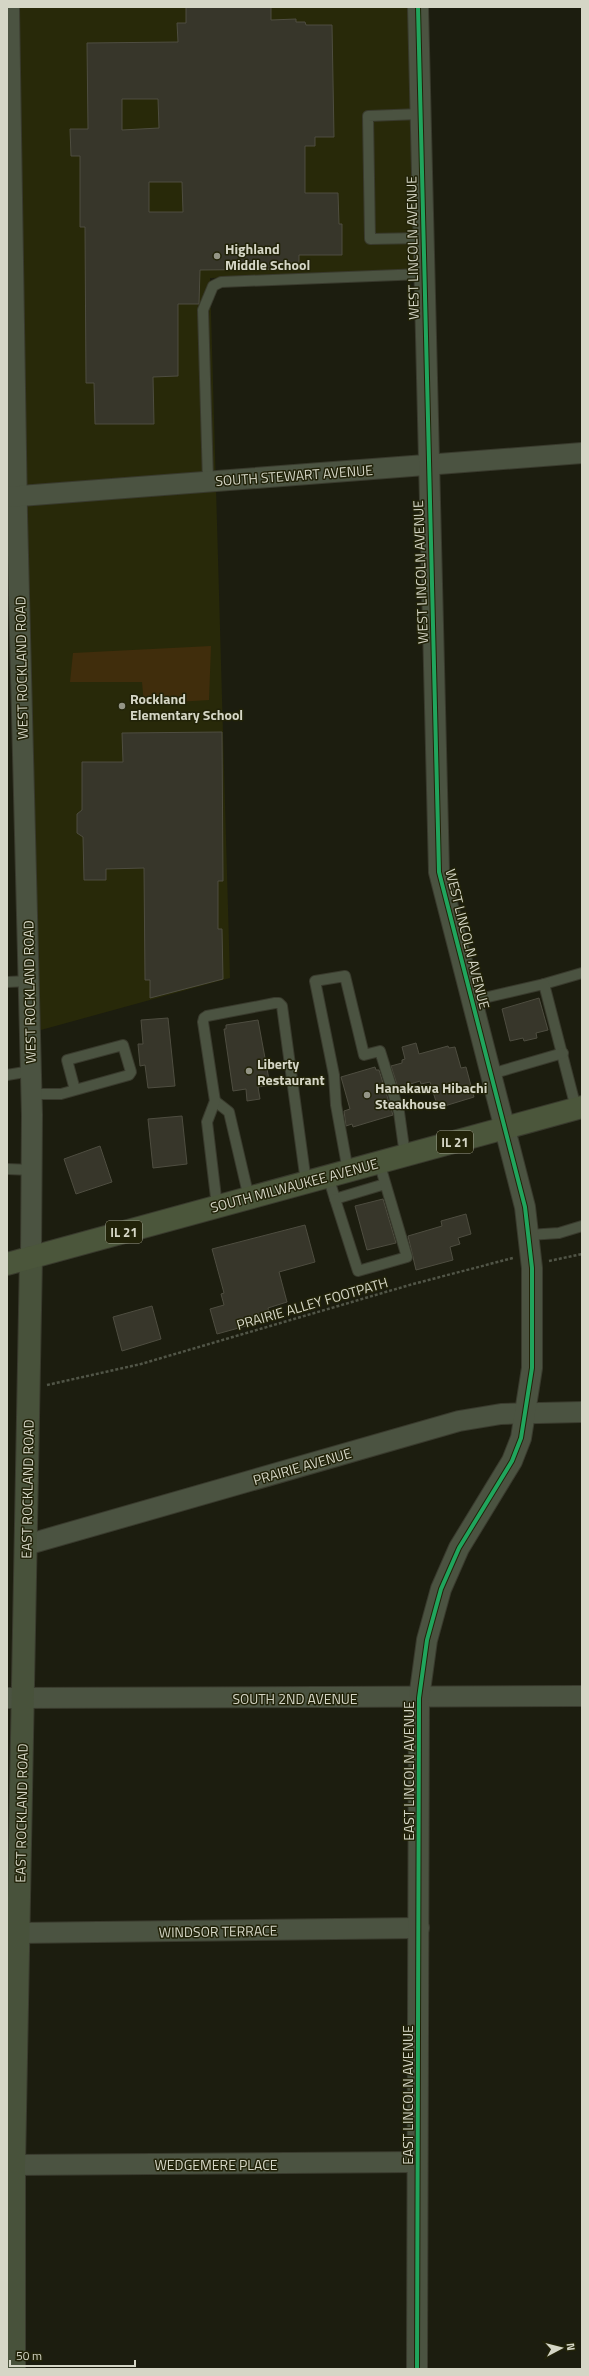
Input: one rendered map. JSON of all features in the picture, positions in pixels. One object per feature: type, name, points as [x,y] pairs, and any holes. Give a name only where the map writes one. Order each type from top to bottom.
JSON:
[{"type":"main road","name":"SOUTH MILWAUKEE AVENUE","points":[[7,1264],[579,1108]]},
{"type":"street","name":"WEST LINCOLN AVENUE","points":[[418,7],[422,238],[438,865],[471,1001],[505,1128]]},
{"type":"street","name":"WEST ROCKLAND ROAD","points":[[8,10],[12,496],[32,1094],[31,1257]]},
{"type":"street","name":"SOUTH STEWART AVENUE","points":[[12,496],[582,453]]},
{"type":"street","name":"EAST LINCOLN AVENUE","points":[[417,2369],[419,1698],[427,1640],[441,1589],[459,1548],[512,1461],[521,1438],[532,1368],[530,1244],[525,1207],[505,1128]]},
{"type":"street","name":"EAST ROCKLAND ROAD","points":[[14,2369],[14,2165],[18,1933],[15,1698],[26,1545],[31,1257]]},
{"type":"street","name":"PRAIRIE AVENUE","points":[[26,1545],[459,1421],[501,1414],[582,1412]]},
{"type":"street","name":"SOUTH 2ND AVENUE","points":[[15,1698],[419,1698],[582,1696]]},
{"type":"street","name":"WINDSOR TERRACE","points":[[18,1933],[419,1928]]},
{"type":"street","name":"WEDGEMERE PLACE","points":[[14,2165],[417,2162]]},
{"type":"lane","points":[[420,114],[368,116],[370,239],[422,238]]},
{"type":"lane","points":[[208,481],[203,310],[213,286],[220,282],[423,274]]},
{"type":"lane","points":[[471,1001],[544,984],[582,973]]},
{"type":"lane","points":[[379,1162],[407,1257],[360,1271],[357,1269],[335,1199],[338,1174],[334,1075],[315,981],[346,976],[364,1055],[380,1051],[399,1112],[405,1155]]},
{"type":"lane","points":[[7,982],[29,981]]},
{"type":"lane","points":[[544,984],[579,1108]]},
{"type":"lane","points":[[217,1206],[207,1122],[215,1100],[204,1018],[279,1003],[282,1006],[306,1182]]},
{"type":"lane","points":[[32,1094],[61,1094],[129,1075],[131,1072],[123,1045],[69,1058],[67,1063],[75,1090]]},
{"type":"lane","points":[[491,1074],[563,1053]]},
{"type":"lane","points":[[7,1075],[31,1071]]},
{"type":"lane","points":[[215,1100],[228,1112],[249,1198]]},
{"type":"lane","points":[[7,1169],[32,1170]]},
{"type":"lane","points":[[335,1199],[385,1184]]},
{"type":"lane","points":[[530,1244],[582,1226]]},
{"type":"path","points":[[530,1244],[544,1262],[582,1254]]},
{"type":"shaded area","points":[[7,7],[418,7],[423,274],[210,278],[230,978],[30,1033]]},
{"type":"shaded area","points":[[211,646],[209,700],[144,704],[142,682],[70,682],[73,653]]},
{"type":"building","name":"Highland Middle School","points":[[186,7],[271,7],[271,20],[296,19],[296,22],[305,22],[306,25],[332,25],[334,137],[315,137],[315,146],[305,146],[305,193],[338,193],[339,224],[342,224],[342,255],[299,255],[299,269],[200,270],[199,304],[178,304],[178,376],[153,377],[154,424],[95,424],[94,383],[86,383],[85,227],[80,227],[80,156],[71,156],[70,129],[88,129],[87,43],[178,42],[177,23],[186,23]],"holes":[[[122,99],[158,99],[159,128],[122,130]],[[149,182],[182,182],[183,212],[149,212]]]},
{"type":"building","name":"Rockland Elementary School","points":[[222,732],[223,881],[218,881],[218,929],[222,929],[223,979],[150,998],[150,980],[145,980],[144,868],[106,869],[106,880],[84,880],[83,837],[77,833],[77,814],[82,810],[82,762],[123,762],[122,733]]},
{"type":"building","points":[[539,998],[548,1030],[536,1033],[537,1038],[524,1041],[523,1038],[510,1041],[502,1009]]},
{"type":"building","points":[[168,1018],[175,1086],[148,1088],[145,1065],[140,1066],[138,1044],[143,1044],[141,1020]]},
{"type":"building","name":"Liberty Restaurant","points":[[258,1020],[270,1085],[258,1087],[260,1099],[247,1101],[246,1089],[233,1091],[224,1029],[226,1029],[226,1025]]},
{"type":"building","points":[[416,1043],[419,1054],[448,1046],[449,1048],[455,1047],[461,1068],[466,1067],[474,1097],[438,1108],[430,1082],[421,1084],[420,1081],[398,1088],[391,1066],[402,1063],[402,1060],[405,1059],[402,1047]]},
{"type":"building","name":"Hanakawa Hibachi Steakhouse","points":[[375,1067],[376,1070],[379,1070],[393,1115],[353,1127],[352,1124],[346,1126],[344,1111],[350,1109],[341,1077]]},
{"type":"building","points":[[182,1116],[187,1164],[153,1168],[148,1119]]},
{"type":"building","points":[[100,1146],[112,1182],[76,1194],[64,1159]]},
{"type":"building","points":[[383,1199],[396,1243],[367,1250],[355,1206]]},
{"type":"building","points":[[466,1214],[471,1234],[458,1238],[460,1244],[450,1247],[453,1260],[416,1270],[408,1236],[442,1226],[441,1221]]},
{"type":"building","points":[[305,1225],[315,1262],[279,1272],[287,1302],[268,1308],[271,1319],[217,1334],[210,1309],[224,1305],[221,1294],[224,1293],[212,1249]]},
{"type":"building","points":[[152,1306],[161,1339],[122,1351],[113,1317]]},
{"type":"cycle path","points":[[417,2369],[419,1698],[427,1640],[441,1589],[459,1548],[512,1461],[521,1438],[532,1368],[532,1268],[525,1207],[439,872],[418,7]]},
{"type":"place","name":"Highland Middle School","points":[[217,256]]},
{"type":"place","name":"Rockland Elementary School","points":[[122,706]]},
{"type":"place","name":"Liberty Restaurant","points":[[249,1071]]},
{"type":"place","name":"Hanakawa Hibachi Steakhouse","points":[[367,1095]]}]
